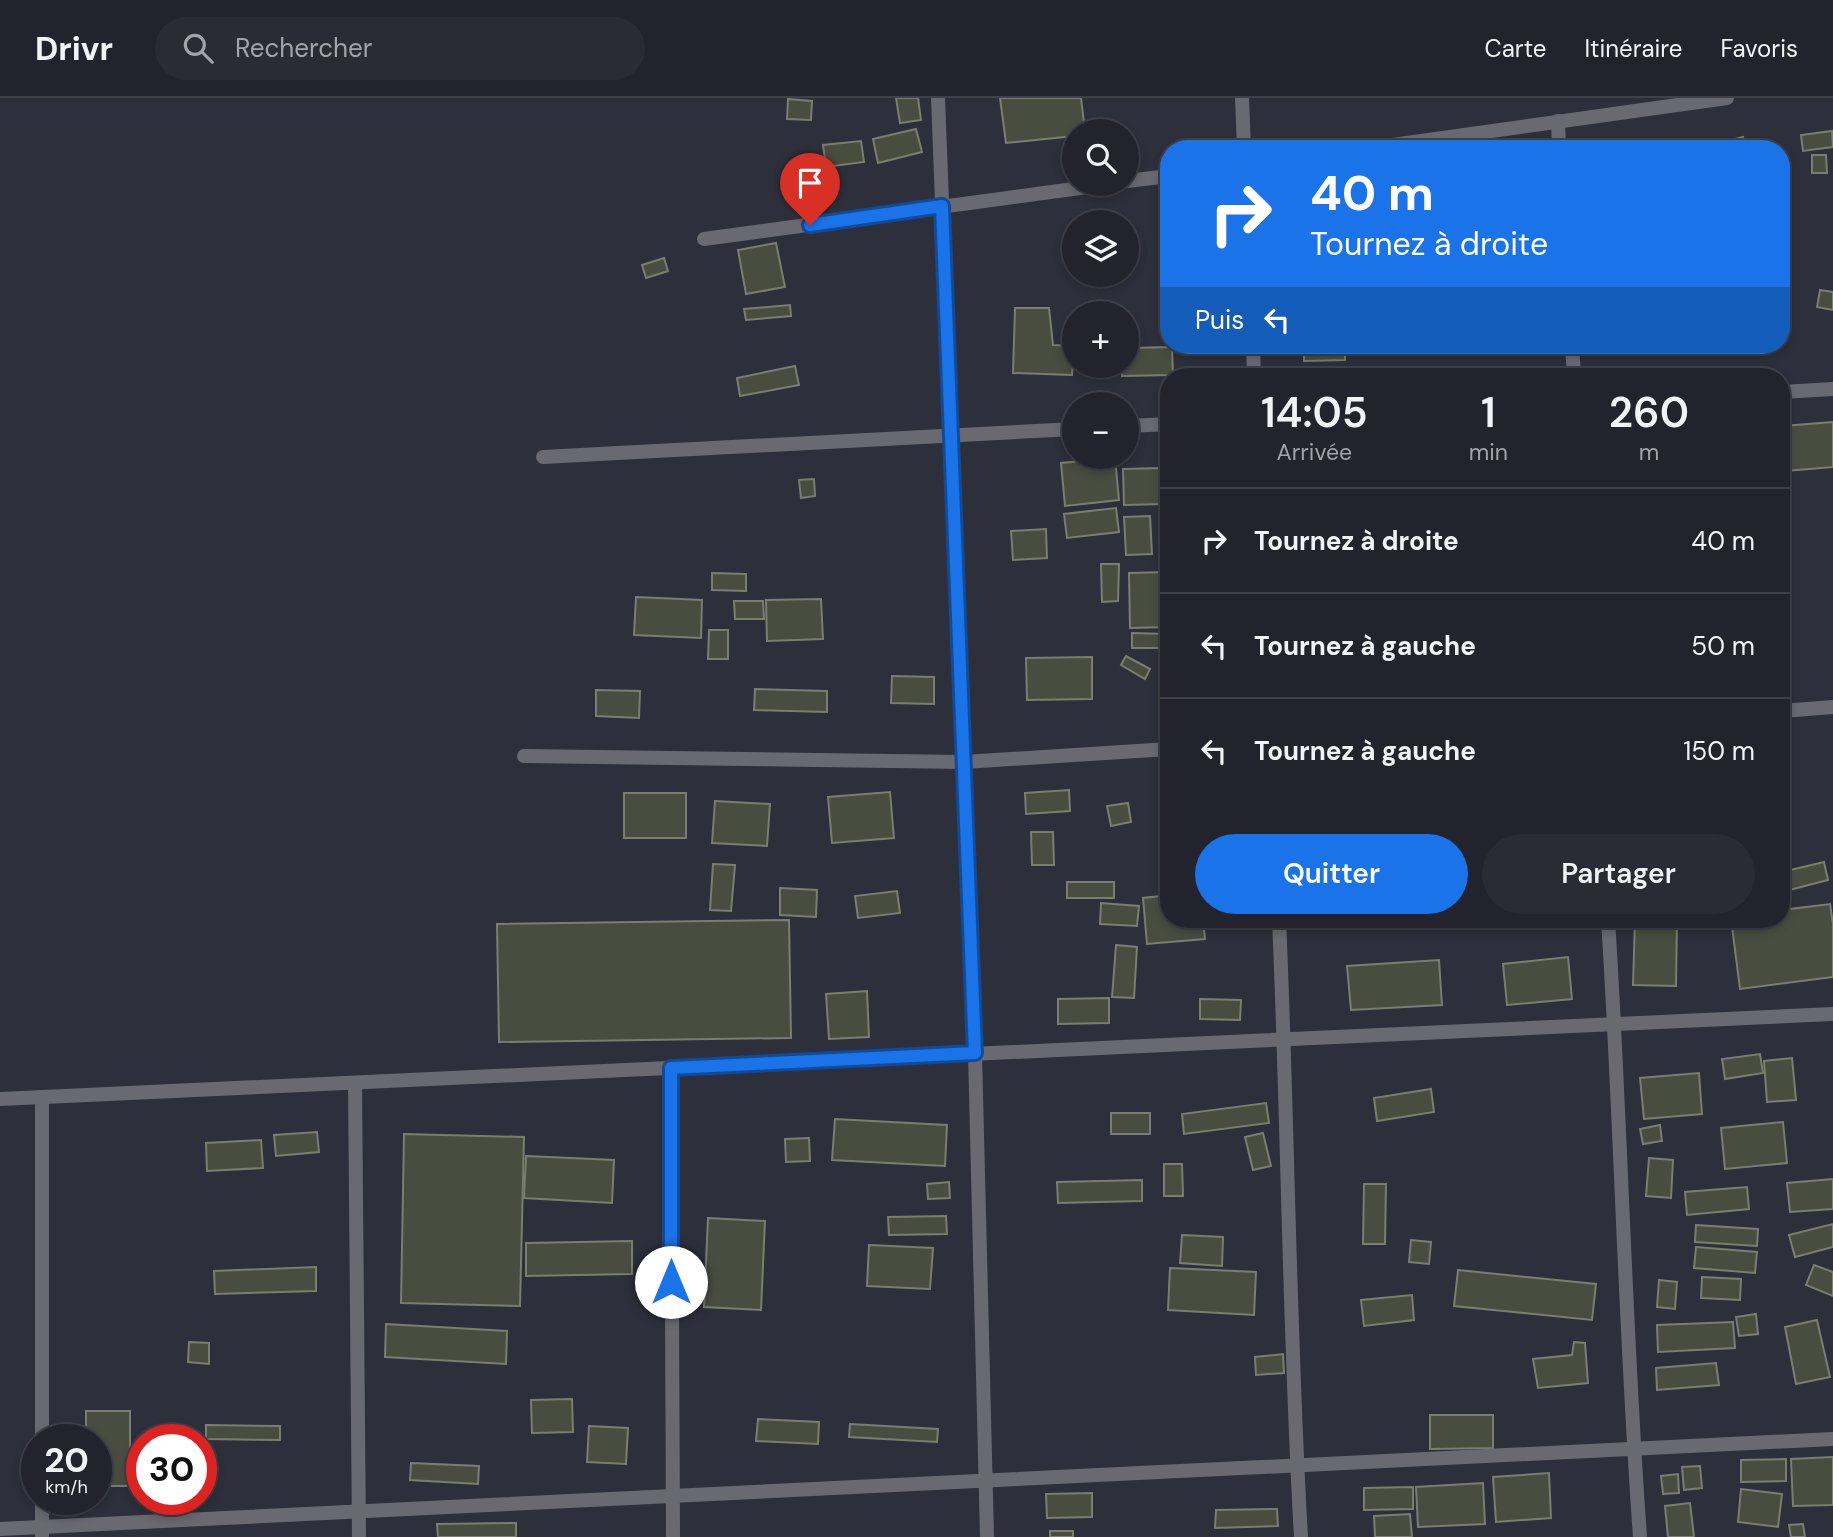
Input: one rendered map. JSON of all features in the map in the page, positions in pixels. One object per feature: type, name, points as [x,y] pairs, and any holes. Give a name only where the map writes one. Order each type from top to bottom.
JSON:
[{"type":"street","points":[[938,98],[975,1053],[987,1537]]},
{"type":"street","points":[[1242,98],[1244,140]]},
{"type":"street","points":[[1426,140],[1727,98]]},
{"type":"street","points":[[1558,121],[1559,140]]},
{"type":"street","points":[[1139,180],[1160,177]]},
{"type":"street","points":[[704,239],[1062,190]]},
{"type":"street","points":[[1790,392],[1833,389]]},
{"type":"street","points":[[1139,425],[1160,424]]},
{"type":"street","points":[[543,457],[1062,430]]},
{"type":"street","points":[[1790,710],[1833,707]]},
{"type":"street","points":[[524,756],[964,762],[1160,750]]},
{"type":"street","points":[[1279,928],[1301,1537]]},
{"type":"street","points":[[1609,928],[1640,1537]]},
{"type":"street","points":[[0,1099],[1833,1014]]},
{"type":"street","points":[[671,1068],[673,1537]]},
{"type":"street","points":[[355,1083],[359,1537]]},
{"type":"street","points":[[42,1097],[42,1424]]},
{"type":"street","points":[[0,1529],[42,1532],[359,1511],[1833,1439]]},
{"type":"building","points":[[896,98],[918,98],[921,120],[900,123]]},
{"type":"building","points":[[1000,98],[1081,98],[1084,119],[1062,119],[1062,137],[1006,143]]},
{"type":"building","points":[[788,99],[812,101],[811,120],[787,119]]},
{"type":"building","points":[[916,129],[922,152],[878,163],[873,139]]},
{"type":"building","points":[[1832,131],[1833,147],[1803,151],[1801,135]]},
{"type":"building","points":[[861,141],[864,162],[826,167],[823,145]]},
{"type":"building","points":[[1812,155],[1826,155],[1827,173],[1812,173]]},
{"type":"building","points":[[776,243],[785,287],[746,294],[738,250]]},
{"type":"building","points":[[664,258],[668,271],[646,278],[642,265]]},
{"type":"building","points":[[1820,290],[1833,292],[1833,310],[1817,307]]},
{"type":"building","points":[[790,305],[791,316],[746,320],[744,309]]},
{"type":"building","points":[[1015,308],[1049,308],[1053,345],[1062,345],[1062,375],[1013,373]]},
{"type":"building","points":[[1160,347],[1160,354],[1172,354],[1173,368],[1160,368],[1160,375],[1139,376],[1139,348]]},
{"type":"building","points":[[1304,354],[1345,354],[1345,360],[1304,361]]},
{"type":"building","points":[[795,366],[799,385],[740,396],[737,378]]},
{"type":"building","points":[[1833,422],[1833,467],[1790,471],[1790,425]]},
{"type":"building","points":[[1061,463],[1062,469],[1116,469],[1119,500],[1065,506]]},
{"type":"building","points":[[1160,468],[1160,504],[1124,505],[1123,469]]},
{"type":"building","points":[[814,479],[815,496],[801,498],[799,480]]},
{"type":"building","points":[[1116,508],[1119,532],[1067,538],[1064,514]]},
{"type":"building","points":[[1150,516],[1152,554],[1126,555],[1124,517]]},
{"type":"building","points":[[1046,529],[1047,558],[1013,560],[1011,531]]},
{"type":"building","points":[[1101,564],[1119,564],[1118,601],[1102,602]]},
{"type":"building","points":[[1160,572],[1160,627],[1130,628],[1129,573]]},
{"type":"building","points":[[712,573],[746,574],[746,591],[712,590]]},
{"type":"building","points":[[636,597],[702,600],[701,638],[634,635]]},
{"type":"building","points":[[821,599],[823,639],[767,641],[766,600]]},
{"type":"building","points":[[734,601],[763,601],[764,619],[735,619]]},
{"type":"building","points":[[709,630],[728,630],[728,659],[708,659]]},
{"type":"building","points":[[1132,633],[1160,634],[1160,648],[1132,648]]},
{"type":"building","points":[[1126,656],[1150,669],[1145,679],[1121,665]]},
{"type":"building","points":[[1092,657],[1092,699],[1027,700],[1026,658]]},
{"type":"building","points":[[892,676],[934,677],[934,704],[891,703]]},
{"type":"building","points":[[755,689],[827,691],[827,712],[754,710]]},
{"type":"building","points":[[596,690],[640,691],[639,718],[596,716]]},
{"type":"building","points":[[1069,790],[1070,811],[1026,814],[1025,793]]},
{"type":"building","points":[[890,792],[894,838],[832,843],[828,797]]},
{"type":"building","points":[[624,793],[686,793],[686,838],[624,838]]},
{"type":"building","points":[[715,801],[770,804],[767,846],[712,843]]},
{"type":"building","points":[[1128,803],[1131,822],[1111,826],[1107,806]]},
{"type":"building","points":[[1031,832],[1053,832],[1054,865],[1032,865]]},
{"type":"building","points":[[1824,862],[1828,880],[1790,890],[1790,870]]},
{"type":"building","points":[[713,864],[735,865],[731,911],[710,910]]},
{"type":"building","points":[[1067,882],[1114,882],[1114,898],[1067,898]]},
{"type":"building","points":[[780,888],[817,890],[816,917],[780,915]]},
{"type":"building","points":[[897,891],[900,913],[858,918],[855,896]]},
{"type":"building","points":[[1160,896],[1160,928],[1204,928],[1205,939],[1147,944],[1143,898]]},
{"type":"building","points":[[1101,903],[1139,906],[1137,926],[1100,924]]},
{"type":"building","points":[[1830,904],[1833,924],[1833,977],[1740,989],[1732,928],[1790,928],[1790,909]]},
{"type":"building","points":[[789,920],[791,1038],[499,1042],[497,924]]},
{"type":"building","points":[[1635,928],[1677,928],[1676,986],[1633,985]]},
{"type":"building","points":[[1116,945],[1137,947],[1134,998],[1112,997]]},
{"type":"building","points":[[1568,957],[1572,999],[1507,1005],[1503,964]]},
{"type":"building","points":[[1439,960],[1442,1005],[1351,1010],[1347,966]]},
{"type":"building","points":[[867,991],[869,1037],[829,1039],[826,994]]},
{"type":"building","points":[[1109,998],[1109,1023],[1058,1024],[1058,999]]},
{"type":"building","points":[[1200,999],[1241,1000],[1240,1020],[1200,1019]]},
{"type":"building","points":[[1760,1054],[1763,1073],[1725,1079],[1722,1059]]},
{"type":"building","points":[[1792,1058],[1796,1100],[1767,1102],[1764,1061]]},
{"type":"building","points":[[1699,1073],[1702,1114],[1644,1119],[1640,1078]]},
{"type":"building","points":[[1431,1089],[1434,1112],[1377,1121],[1374,1098]]},
{"type":"building","points":[[1266,1103],[1269,1123],[1184,1134],[1182,1114]]},
{"type":"building","points":[[1111,1113],[1150,1113],[1150,1134],[1111,1134]]},
{"type":"building","points":[[835,1119],[947,1125],[945,1166],[832,1160]]},
{"type":"building","points":[[1783,1122],[1787,1163],[1725,1169],[1721,1128]]},
{"type":"building","points":[[1660,1125],[1662,1141],[1643,1144],[1640,1129]]},
{"type":"building","points":[[317,1132],[319,1152],[276,1156],[274,1135]]},
{"type":"building","points":[[1263,1133],[1271,1166],[1253,1170],[1245,1137]]},
{"type":"building","points":[[404,1134],[524,1137],[520,1306],[401,1303]]},
{"type":"building","points":[[809,1138],[810,1161],[786,1162],[785,1139]]},
{"type":"building","points":[[261,1140],[263,1168],[207,1171],[206,1143]]},
{"type":"building","points":[[526,1156],[614,1160],[612,1203],[524,1198]]},
{"type":"building","points":[[1649,1158],[1673,1160],[1671,1198],[1646,1196]]},
{"type":"building","points":[[1164,1164],[1182,1164],[1183,1196],[1164,1196]]},
{"type":"building","points":[[1833,1179],[1833,1209],[1790,1212],[1787,1183]]},
{"type":"building","points":[[1142,1180],[1142,1201],[1058,1203],[1057,1182]]},
{"type":"building","points":[[949,1182],[950,1198],[928,1199],[927,1184]]},
{"type":"building","points":[[1364,1184],[1386,1184],[1385,1244],[1363,1244]]},
{"type":"building","points":[[1747,1187],[1749,1209],[1687,1215],[1685,1192]]},
{"type":"building","points":[[946,1216],[947,1234],[889,1235],[888,1217]]},
{"type":"building","points":[[708,1218],[765,1221],[761,1310],[704,1307]]},
{"type":"building","points":[[1833,1224],[1833,1247],[1795,1257],[1789,1235]]},
{"type":"building","points":[[1696,1225],[1758,1229],[1757,1246],[1695,1242]]},
{"type":"building","points":[[1182,1235],[1223,1237],[1222,1266],[1180,1263]]},
{"type":"building","points":[[1411,1240],[1431,1242],[1429,1264],[1409,1262]]},
{"type":"building","points":[[632,1241],[632,1274],[526,1276],[526,1243]]},
{"type":"building","points":[[869,1245],[933,1248],[930,1289],[867,1286]]},
{"type":"building","points":[[1696,1247],[1757,1252],[1755,1273],[1694,1268]]},
{"type":"building","points":[[1814,1265],[1833,1272],[1833,1296],[1806,1285]]},
{"type":"building","points":[[316,1267],[316,1291],[215,1294],[214,1271]]},
{"type":"building","points":[[1170,1268],[1256,1272],[1254,1315],[1168,1310]]},
{"type":"building","points":[[1458,1270],[1596,1284],[1592,1320],[1454,1306]]},
{"type":"building","points":[[1702,1277],[1741,1279],[1740,1300],[1701,1298]]},
{"type":"building","points":[[1659,1280],[1677,1282],[1675,1309],[1657,1307]]},
{"type":"building","points":[[1412,1295],[1414,1320],[1364,1326],[1361,1300]]},
{"type":"building","points":[[1756,1314],[1758,1334],[1739,1336],[1736,1317]]},
{"type":"building","points":[[1817,1320],[1830,1377],[1796,1384],[1785,1327]]},
{"type":"building","points":[[1733,1322],[1735,1348],[1658,1352],[1657,1325]]},
{"type":"building","points":[[386,1324],[507,1331],[506,1364],[385,1357]]},
{"type":"building","points":[[189,1342],[209,1343],[209,1364],[188,1362]]},
{"type":"building","points":[[1574,1342],[1585,1343],[1588,1383],[1538,1388],[1533,1359],[1572,1355]]},
{"type":"building","points":[[1283,1354],[1284,1373],[1256,1375],[1255,1357]]},
{"type":"building","points":[[1716,1363],[1719,1385],[1657,1390],[1656,1368]]},
{"type":"building","points":[[572,1399],[573,1432],[532,1433],[531,1400]]},
{"type":"building","points":[[86,1411],[130,1411],[130,1424],[126,1424],[126,1486],[112,1486],[112,1424],[86,1424]]},
{"type":"building","points":[[1430,1415],[1493,1415],[1493,1448],[1430,1449]]},
{"type":"building","points":[[758,1419],[819,1422],[818,1444],[756,1441]]},
{"type":"building","points":[[850,1424],[938,1429],[937,1442],[849,1437]]},
{"type":"building","points":[[217,1425],[280,1426],[280,1440],[217,1439]]},
{"type":"building","points":[[589,1426],[628,1428],[626,1464],[587,1462]]},
{"type":"building","points":[[1833,1457],[1833,1505],[1793,1506],[1791,1459]]},
{"type":"building","points":[[1786,1459],[1786,1481],[1741,1482],[1741,1460]]},
{"type":"building","points":[[411,1463],[479,1466],[478,1484],[410,1480]]},
{"type":"building","points":[[1700,1466],[1702,1488],[1684,1490],[1682,1467]]},
{"type":"building","points":[[1549,1473],[1551,1518],[1496,1522],[1493,1477]]},
{"type":"building","points":[[1678,1474],[1679,1493],[1663,1494],[1661,1476]]},
{"type":"building","points":[[1483,1483],[1485,1524],[1418,1527],[1416,1487]]},
{"type":"building","points":[[1413,1487],[1413,1509],[1364,1510],[1364,1488]]},
{"type":"building","points":[[1741,1489],[1782,1494],[1778,1527],[1738,1522]]},
{"type":"building","points":[[1092,1493],[1092,1517],[1047,1518],[1046,1494]]},
{"type":"building","points":[[1690,1503],[1694,1537],[1668,1537],[1665,1506]]},
{"type":"building","points":[[1277,1509],[1278,1526],[1215,1528],[1216,1510]]},
{"type":"building","points":[[1410,1514],[1412,1537],[1375,1537],[1374,1516]]},
{"type":"building","points":[[516,1523],[516,1537],[438,1537],[437,1524]]},
{"type":"building","points":[[1803,1524],[1805,1537],[1791,1537],[1789,1525]]},
{"type":"building","points":[[1050,1531],[1073,1531],[1073,1537],[1050,1537]]},
{"type":"route","points":[[671,1282],[671,1068],[975,1053],[942,206],[810,225]]}]
